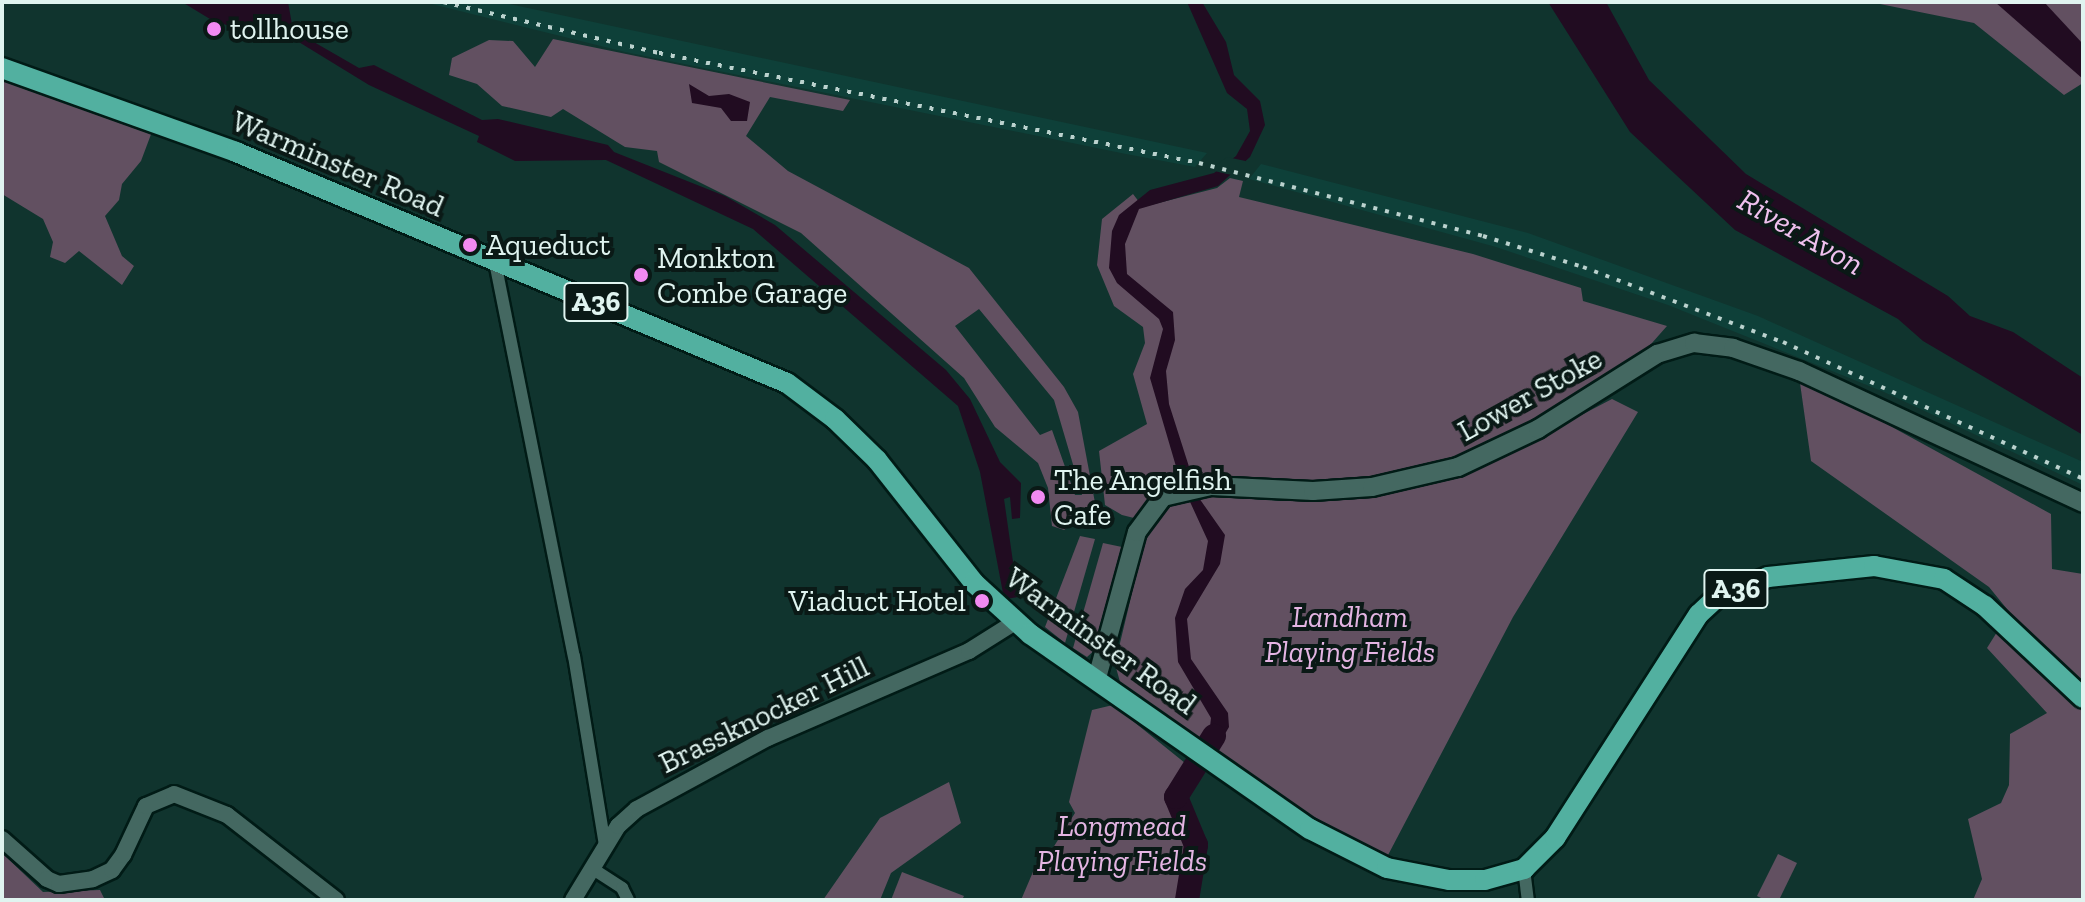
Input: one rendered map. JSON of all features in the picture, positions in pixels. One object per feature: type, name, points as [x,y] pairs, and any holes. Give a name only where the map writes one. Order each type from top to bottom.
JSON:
[{"type":"highway","name":"Warminster Road","points":[[2,68],[236,152],[495,262],[682,335],[803,394],[877,460],[997,607],[1007,626],[1097,678],[1335,845],[1419,877],[1485,880],[1524,869],[1555,838],[1699,614],[1716,598],[1768,577],[1874,566],[1944,579],[1985,606],[2083,698]]},
{"type":"main road","name":"Lower Stoke","points":[[1097,678],[1130,562],[1149,510],[1177,492],[1198,488],[1333,491],[1395,483],[1458,467],[1517,441],[1657,354],[1694,343],[1733,348],[1799,371],[2083,503]]},
{"type":"street","points":[[495,262],[574,656],[605,845]]},
{"type":"street","name":"Brassknocker Hill","points":[[573,900],[605,845],[637,809],[768,738],[969,651],[1007,626]]},
{"type":"street","points":[[2,839],[47,879],[59,884],[93,879],[112,870],[123,855],[146,806],[174,794],[227,815],[336,900]]},
{"type":"street","points":[[593,869],[622,888],[628,900]]},
{"type":"street","points":[[1524,869],[1528,900]]},
{"type":"shaded area","points":[[424,2],[500,2],[1207,153],[1195,167],[1126,154],[625,52]]},
{"type":"shaded area","points":[[1261,164],[1528,233],[1758,316],[2083,462],[2083,485],[1884,392],[1668,305],[1496,247],[1249,179]]},
{"type":"green space","points":[[1870,2],[2083,2],[2083,83],[2064,95],[1974,23]]},
{"type":"green space","points":[[553,39],[850,100],[843,111],[770,97],[746,136],[788,171],[969,268],[1064,387],[1078,412],[1096,508],[1064,530],[1052,526],[1048,488],[1038,463],[995,427],[964,378],[801,233],[659,162],[657,151],[625,147],[563,109],[551,117],[502,106],[477,84],[449,75],[452,58],[489,40],[513,41],[535,67]],"holes":[[[979,309],[1054,400],[1082,495],[1075,495],[1052,430],[1040,435],[955,326]]]},
{"type":"green space","points":[[2,80],[153,129],[141,161],[122,184],[119,200],[105,216],[122,256],[134,266],[122,285],[79,251],[65,263],[50,257],[53,242],[43,219],[2,194]]},
{"type":"green space","points":[[1230,178],[1243,181],[1239,197],[1473,254],[1581,288],[1583,301],[1667,326],[1644,352],[1575,399],[1482,452],[1395,477],[1320,485],[1199,481],[1161,488],[1134,518],[1122,515],[1105,505],[1099,451],[1147,424],[1133,374],[1145,343],[1143,327],[1114,306],[1097,265],[1102,219],[1133,194],[1143,207],[1217,188]]},
{"type":"green space","points":[[1799,376],[2051,514],[2052,569],[2083,574],[2083,900],[1973,900],[1982,879],[1968,819],[2001,803],[2009,785],[2010,734],[2047,713],[1987,648],[1997,632],[2024,649],[2033,641],[1989,587],[1811,461]]},
{"type":"green space","name":"Landham Playing Fields","points":[[1612,399],[1638,412],[1513,617],[1387,857],[1353,845],[1296,808],[1120,682],[1115,664],[1147,530],[1175,502],[1205,495],[1279,501],[1367,495],[1483,466]]},
{"type":"green space","points":[[1080,536],[1095,539],[1065,643],[1045,627]]},
{"type":"green space","points":[[1103,543],[1122,547],[1097,648],[1087,657],[1073,648]]},
{"type":"green space","name":"Longmead Playing Fields","points":[[1113,705],[1185,763],[1168,805],[1188,849],[1180,900],[1021,900],[1041,853],[1051,851],[1075,813],[1069,802],[1092,710]]},
{"type":"green space","points":[[949,782],[961,823],[891,873],[880,900],[823,900],[880,818]]},
{"type":"green space","points":[[2,853],[43,892],[100,890],[105,900],[2,900]]},
{"type":"green space","points":[[1778,854],[1797,863],[1779,900],[1765,900],[1757,896]]},
{"type":"green space","points":[[902,872],[964,896],[962,900],[891,900]]},
{"type":"water","points":[[182,2],[288,2],[293,30],[359,68],[374,65],[482,120],[498,119],[608,145],[614,152],[725,196],[775,225],[946,370],[970,399],[1000,462],[1021,483],[1020,518],[1012,519],[1010,497],[1004,499],[1018,597],[1006,599],[1003,593],[980,472],[958,406],[753,229],[606,160],[515,161],[477,142],[479,136],[369,85],[289,36],[272,42],[210,19]]},
{"type":"water","points":[[1187,2],[1202,2],[1226,42],[1234,75],[1260,101],[1265,125],[1250,157],[1218,186],[1139,209],[1125,244],[1127,274],[1173,312],[1175,340],[1166,371],[1169,404],[1199,498],[1225,535],[1220,564],[1187,619],[1191,659],[1228,713],[1229,727],[1211,758],[1199,751],[1209,736],[1211,718],[1178,662],[1175,618],[1185,589],[1203,570],[1208,541],[1180,480],[1150,378],[1163,329],[1159,319],[1117,283],[1109,268],[1112,231],[1119,215],[1150,190],[1214,173],[1236,156],[1250,131],[1247,109],[1227,93]]},
{"type":"water","name":"River Avon","points":[[1548,2],[1606,2],[1649,80],[1746,174],[1948,296],[1970,316],[2013,332],[2083,378],[2083,435],[1923,341],[1898,319],[1735,230],[1630,132]]},
{"type":"water","points":[[1995,2],[2044,2],[2083,44],[2083,79]]},
{"type":"water","points":[[689,84],[709,96],[729,94],[750,102],[747,121],[731,121],[721,108],[692,103]]},
{"type":"pier","points":[[1227,157],[1250,162],[1236,176],[1210,170]]},
{"type":"waterway","points":[[1187,900],[1196,845],[1176,797],[1214,736]]},
{"type":"railway","points":[[443,2],[659,53],[1199,163],[1483,236],[1583,267],[1783,342],[2083,479]]},
{"type":"place","name":"tollhouse","points":[[214,29]]},
{"type":"place","name":"Aqueduct","points":[[470,245]]},
{"type":"place","name":"Monkton Combe Garage","points":[[641,275]]},
{"type":"place","name":"The Angelfish Cafe","points":[[1038,497]]},
{"type":"place","name":"Viaduct Hotel","points":[[982,601]]}]
